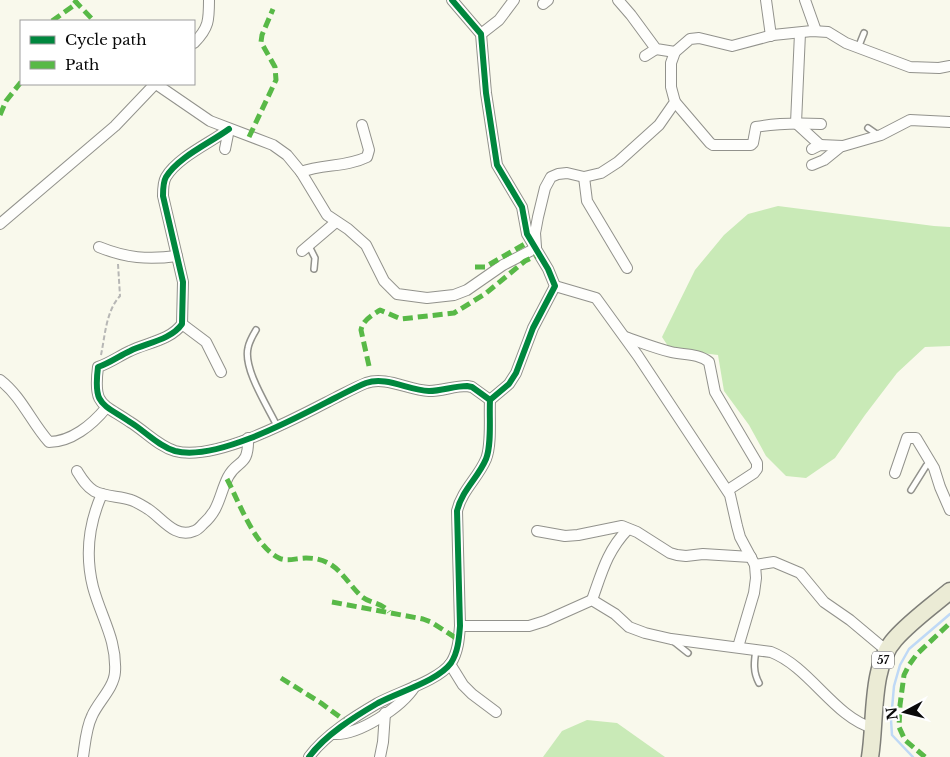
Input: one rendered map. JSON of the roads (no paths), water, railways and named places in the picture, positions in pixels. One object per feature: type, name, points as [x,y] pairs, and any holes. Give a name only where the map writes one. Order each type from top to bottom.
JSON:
[{"type":"main road","name":"57","points":[[870,757],[878,677],[887,651],[894,639],[950,591]]},
{"type":"street","points":[[195,42],[206,29],[209,0]]},
{"type":"street","points":[[309,757],[333,734],[378,704],[442,671],[450,664],[456,654],[460,626],[456,511],[462,496],[486,458],[489,448],[490,400],[509,384],[516,373],[533,328],[555,286],[548,268],[527,234],[522,207],[497,165],[484,77],[481,34],[452,0]]},
{"type":"street","points":[[481,34],[499,20],[514,0]]},
{"type":"street","points":[[618,0],[656,49]]},
{"type":"street","points":[[766,0],[771,36]]},
{"type":"street","points":[[806,0],[816,31]]},
{"type":"street","points":[[821,124],[796,123],[756,127],[753,143],[748,146],[710,143],[675,102],[671,62],[675,52],[690,39],[699,38],[732,46],[771,36],[816,31],[828,32],[846,43],[910,67],[939,68],[950,66]]},
{"type":"street","points":[[800,33],[796,123],[816,147],[840,146],[878,136],[910,120],[950,122]]},
{"type":"street","points":[[645,56],[656,49],[675,52]]},
{"type":"street","points":[[0,224],[45,188],[115,126],[155,85]]},
{"type":"street","points":[[157,85],[210,121],[273,145],[287,155],[301,172],[327,215],[362,240],[384,281],[397,294],[406,297],[427,298],[454,295],[467,290],[502,265],[536,248]]},
{"type":"street","points":[[536,248],[535,232],[545,188],[551,177],[567,173],[584,177],[601,172],[618,162],[659,125],[675,102]]},
{"type":"street","points":[[301,172],[312,168],[360,161],[367,158],[369,150],[362,126]]},
{"type":"street","points":[[226,149],[229,129]]},
{"type":"street","points":[[229,129],[181,162],[166,177],[163,196],[183,282],[182,324],[175,332],[131,350],[98,367],[96,380],[98,397],[106,408],[167,448],[176,451],[198,452],[220,448],[248,438],[366,383],[382,380],[427,391],[467,386],[472,387],[490,400]]},
{"type":"street","points":[[812,165],[824,160],[840,146]]},
{"type":"street","points":[[584,177],[587,201],[627,268]]},
{"type":"street","points":[[306,248],[336,222]]},
{"type":"street","points":[[99,247],[117,255],[151,260],[177,256]]},
{"type":"street","points":[[555,286],[596,298],[728,490],[740,537],[753,561],[756,578],[754,593],[738,647]]},
{"type":"street","points":[[182,324],[206,342],[221,372]]},
{"type":"street","points":[[624,337],[683,355],[700,356],[709,362],[715,392],[757,463],[757,469],[754,473],[728,490]]},
{"type":"street","points":[[0,380],[8,386],[24,405],[35,426],[49,442],[58,442],[71,437],[99,416],[106,408]]},
{"type":"street","points":[[77,471],[83,482],[93,491],[132,500],[149,509],[172,528],[180,532],[195,531],[212,516],[229,475],[247,455],[248,438]]},
{"type":"street","points":[[895,473],[907,438],[916,438],[930,461],[950,510]]},
{"type":"street","points":[[83,757],[91,718],[115,675],[110,632],[93,587],[89,547],[90,526],[94,510],[102,494]]},
{"type":"street","points":[[537,531],[565,536],[578,536],[622,526],[637,532],[670,553],[677,555],[703,554],[774,562],[800,573],[824,602],[850,620],[887,651]]},
{"type":"street","points":[[460,626],[529,626],[592,600],[614,544],[628,529]]},
{"type":"street","points":[[592,600],[615,614],[629,627],[645,634],[771,652],[787,660],[856,720],[873,728]]},
{"type":"street","points":[[450,664],[463,685],[496,712]]},
{"type":"street","points":[[333,734],[356,730],[385,713],[409,696],[416,685]]},
{"type":"street","points":[[380,757],[385,713]]},
{"type":"lane","points":[[858,48],[864,34]]},
{"type":"lane","points":[[868,128],[878,136]]},
{"type":"lane","points":[[306,248],[315,258],[314,269]]},
{"type":"lane","points":[[256,330],[248,348],[248,360],[255,381],[277,426]]},
{"type":"lane","points":[[911,490],[930,461]]},
{"type":"lane","points":[[671,639],[688,653]]},
{"type":"lane","points":[[756,650],[754,672],[759,683]]},
{"type":"waterway","points":[[913,757],[892,735],[891,720],[894,686],[900,665],[909,649],[950,614]]}]
